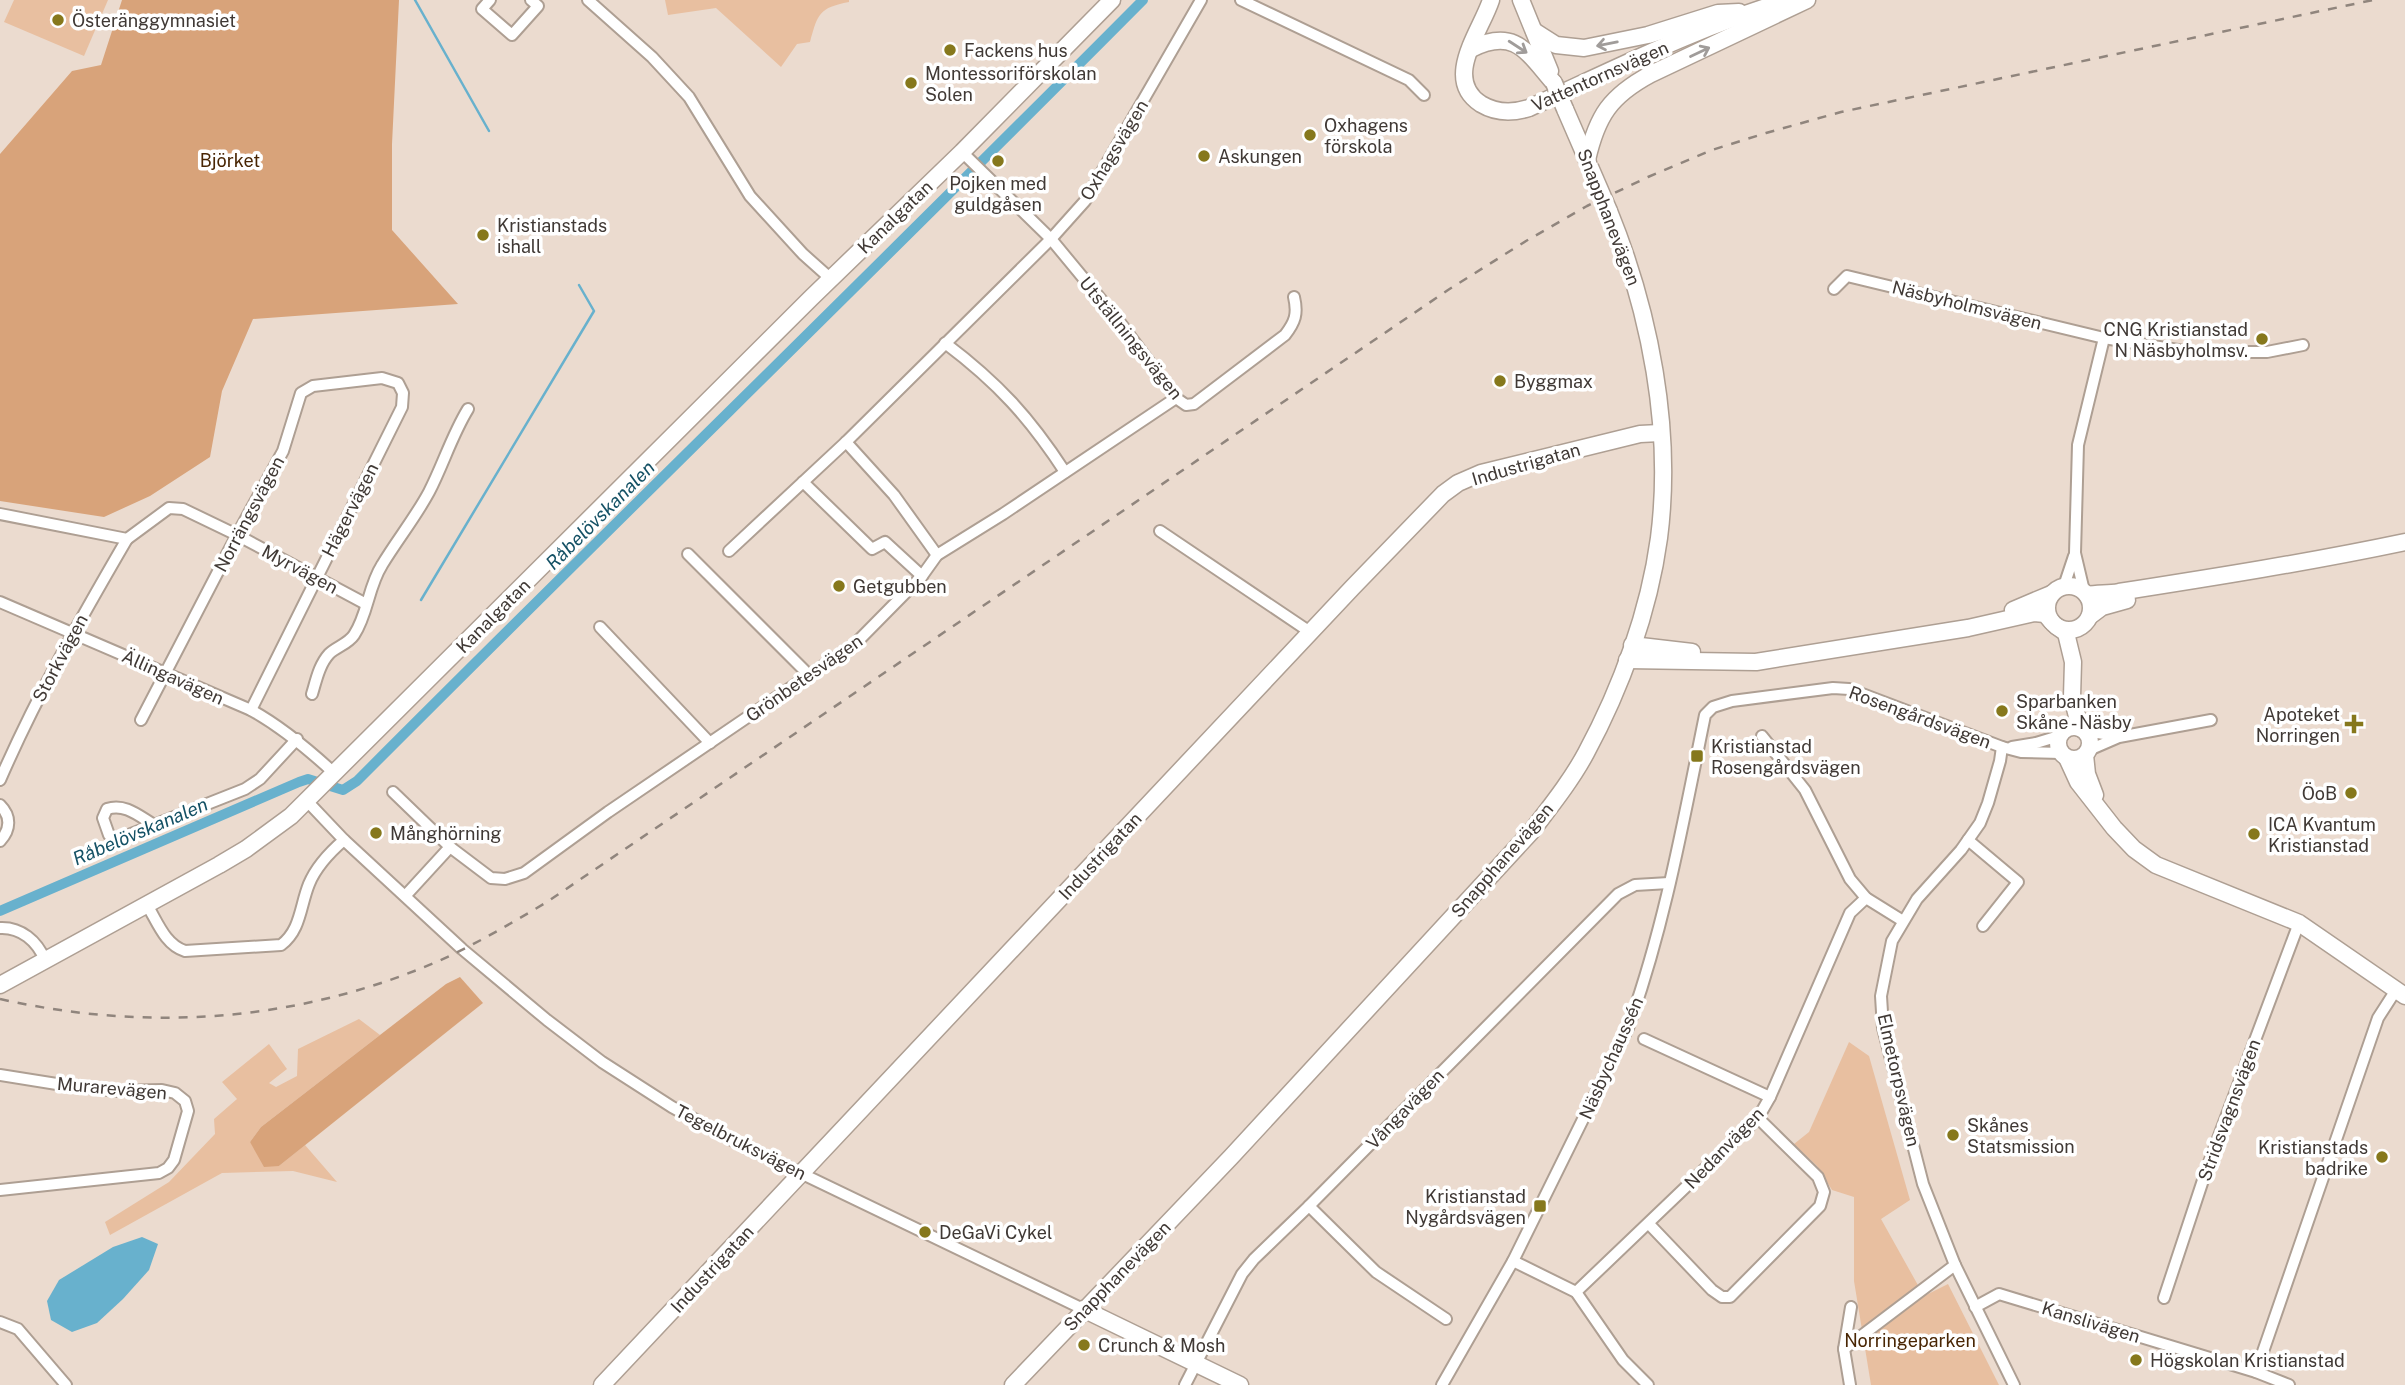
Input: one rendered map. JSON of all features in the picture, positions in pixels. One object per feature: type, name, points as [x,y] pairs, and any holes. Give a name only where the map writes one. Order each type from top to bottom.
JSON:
[{"type":"main road","name":"Kanalgatan","points":[[0,985],[246,849],[311,797],[831,279],[967,157],[1112,0]]},
{"type":"main road","name":"Vattentornsvägen","points":[[1491,0],[1463,69],[1467,89],[1475,100],[1486,107],[1511,112],[1529,108],[1642,55],[1698,34],[1746,22],[1807,0]]},
{"type":"main road","name":"Snapphanevägen","points":[[1013,1385],[1231,1157],[1531,832],[1586,754],[1630,653],[1647,596],[1659,539],[1663,487],[1652,358],[1630,264],[1521,0]]},
{"type":"main road","name":"Vattentornsvägen","points":[[1746,22],[1789,0]]},
{"type":"main road","points":[[1534,31],[1556,45],[1584,48],[1648,35],[1718,13],[1746,22]]},
{"type":"main road","points":[[1588,163],[1600,117],[1626,89],[1746,22]]},
{"type":"main road","points":[[1471,49],[1496,39],[1513,42],[1530,55],[1555,83]]},
{"type":"main road","name":"Industrigatan","points":[[602,1385],[1443,494],[1458,483],[1481,473],[1640,433],[1660,433]]},
{"type":"main road","points":[[2085,593],[2117,593],[2405,542]]},
{"type":"main road","points":[[2245,572],[2218,582],[2102,607],[2090,615],[2078,628],[2072,697],[2057,745],[2078,782],[2114,828],[2134,849],[2156,865],[2299,923],[2401,993]]},
{"type":"main road","points":[[1888,641],[1951,623],[2017,609],[2057,590],[2078,587],[2085,593],[2091,608],[2090,615]]},
{"type":"main road","points":[[2057,590],[2046,608],[2054,624],[2063,629],[2078,628]]},
{"type":"main road","points":[[1630,653],[1756,662],[1982,626],[2034,613],[2045,614],[2066,633],[2073,662]]},
{"type":"main road","points":[[2072,697],[2083,730],[2090,740],[2087,774],[2100,808]]},
{"type":"main road","points":[[2061,733],[2068,728],[2083,730]]},
{"type":"main road","points":[[2064,756],[2077,760],[2087,753]]},
{"type":"main road","name":"Tegelbruksvägen","points":[[1083,1309],[1240,1385]]},
{"type":"street","points":[[490,0],[482,9],[512,35],[538,6],[531,0]]},
{"type":"street","points":[[589,0],[652,57],[689,97],[750,196],[803,254],[831,279]]},
{"type":"street","name":"Oxhagsvägen","points":[[729,551],[846,442],[1051,239],[1085,201],[1201,0]]},
{"type":"street","points":[[1241,0],[1409,80],[1424,95]]},
{"type":"street","name":"Utställningsvägen","points":[[967,157],[1051,239],[1118,320],[1176,398],[1186,405],[1194,404],[1285,335],[1297,312],[1294,297]]},
{"type":"street","name":"Näsbyholmsvägen","points":[[1834,289],[1847,276],[2104,338],[2190,352],[2267,352],[2303,345]]},
{"type":"street","points":[[2085,593],[2075,553],[2078,445],[2104,338]]},
{"type":"street","points":[[945,343],[982,371],[1009,398],[1038,431],[1065,472]]},
{"type":"street","name":"Norrängsvägen","points":[[141,720],[283,451],[301,393],[313,386],[382,378],[398,383]]},
{"type":"street","name":"Hägervägen","points":[[251,710],[402,407],[403,393],[398,383]]},
{"type":"street","name":"Grönbetesvägen","points":[[393,792],[450,848],[491,878],[505,879],[524,873],[855,644],[922,576],[937,555],[1176,398]]},
{"type":"street","points":[[312,694],[329,653],[353,637],[363,618],[381,565],[430,490],[455,430],[468,409]]},
{"type":"street","points":[[846,442],[894,495],[937,555]]},
{"type":"street","points":[[803,482],[872,549],[885,542],[922,576]]},
{"type":"street","name":"Myrvägen","points":[[127,539],[169,508],[183,509],[366,604]]},
{"type":"street","points":[[0,514],[127,539]]},
{"type":"street","points":[[1160,531],[1310,632]]},
{"type":"street","name":"Storkvägen","points":[[0,780],[20,734],[72,633],[127,539]]},
{"type":"street","points":[[2057,590],[2075,553]]},
{"type":"street","points":[[688,554],[810,676]]},
{"type":"street","name":"Ällingavägen","points":[[0,602],[251,710],[297,739],[330,776]]},
{"type":"street","points":[[600,627],[710,743]]},
{"type":"street","name":"Rosengårdsvägen","points":[[1713,707],[1732,701],[1833,688],[1849,689],[2002,747],[2021,752],[2064,756]]},
{"type":"street","name":"Näsbychaussén","points":[[1442,1385],[1513,1261],[1628,1028],[1643,988],[1669,883],[1705,716],[1713,707]]},
{"type":"street","points":[[2087,753],[2119,737],[2211,720]]},
{"type":"street","points":[[2083,730],[2119,737]]},
{"type":"street","name":"Rosengårdsvägen","points":[[2002,747],[2036,743],[2061,733]]},
{"type":"street","points":[[1762,736],[1805,790],[1850,879],[1866,898],[1903,920]]},
{"type":"street","points":[[153,825],[245,789],[260,779],[297,739]]},
{"type":"street","name":"Elmetorpsvägen","points":[[2002,747],[1988,803],[1980,823],[1917,900],[1892,941],[1881,996],[1883,1028],[1923,1184],[1955,1265],[2014,1385]]},
{"type":"street","name":"Tegelbruksvägen","points":[[311,797],[344,840],[462,949],[602,1062],[672,1107],[801,1174],[1083,1309]]},
{"type":"street","points":[[0,804],[9,823],[6,834],[0,841]]},
{"type":"street","points":[[147,905],[169,942],[185,951],[281,945],[291,937],[296,928],[316,870],[344,840]]},
{"type":"street","points":[[1968,840],[2018,882],[1983,926]]},
{"type":"street","points":[[406,895],[450,848]]},
{"type":"street","name":"Vångavägen","points":[[1185,1385],[1242,1274],[1254,1259],[1618,894],[1635,885],[1669,883]]},
{"type":"street","name":"Nedanvägen","points":[[1576,1292],[1758,1118],[1770,1097],[1850,913],[1866,898]]},
{"type":"street","name":"Stridsvagnsvägen","points":[[2164,1298],[2207,1168],[2299,923]]},
{"type":"street","points":[[0,928],[23,933],[40,947],[45,960]]},
{"type":"street","points":[[2256,1372],[2378,1018],[2401,993]]},
{"type":"street","points":[[1644,1039],[1770,1097]]},
{"type":"street","name":"Murarevägen","points":[[0,1075],[116,1091],[162,1090],[175,1093],[185,1101],[188,1111],[174,1160],[168,1168],[159,1173],[0,1190]]},
{"type":"street","points":[[1649,1224],[1712,1290],[1722,1297],[1730,1297],[1820,1206],[1824,1192],[1818,1177],[1758,1118]]},
{"type":"street","points":[[1309,1206],[1392,1285],[1446,1320]]},
{"type":"street","points":[[1513,1261],[1576,1292],[1623,1360],[1648,1385]]},
{"type":"street","points":[[1844,1349],[1955,1265]]},
{"type":"street","name":"Kanslivägen","points":[[1975,1307],[1999,1294],[2256,1372],[2288,1385]]},
{"type":"street","points":[[1850,1385],[1844,1349],[1851,1307]]},
{"type":"street","points":[[0,1322],[18,1329],[66,1385]]},
{"type":"green space","points":[[14,0],[108,0],[84,56],[4,22]]},
{"type":"green space","name":"Björket","points":[[122,0],[399,0],[392,144],[392,230],[458,304],[253,319],[222,391],[210,457],[150,496],[104,517],[0,501],[0,154],[72,71],[101,65]]},
{"type":"green space","points":[[665,0],[849,2],[821,13],[810,42],[797,44],[781,67],[716,8],[668,15]]},
{"type":"green space","points":[[460,977],[483,1003],[279,1166],[264,1167],[250,1142],[261,1127],[446,984]]},
{"type":"green space","points":[[359,1019],[380,1035],[261,1127],[250,1142],[279,1166],[305,1145],[337,1182],[293,1171],[222,1173],[110,1235],[105,1222],[169,1182],[215,1134],[214,1119],[237,1099],[222,1082],[269,1044],[287,1069],[269,1083],[276,1087],[297,1076],[298,1049]]},
{"type":"green space","name":"Norringeparken","points":[[1849,1042],[1869,1056],[1910,1200],[1881,1219],[1924,1296],[1948,1284],[1999,1385],[1871,1385],[1854,1281],[1854,1197],[1832,1190],[1817,1166],[1794,1144],[1809,1132]]},
{"type":"water","points":[[142,1237],[158,1244],[149,1270],[97,1323],[72,1332],[51,1320],[47,1301],[59,1280],[113,1247]]},
{"type":"waterway","points":[[415,0],[489,131]]},
{"type":"waterway","name":"Råbelövskanalen","points":[[0,911],[299,782],[308,779],[343,790],[357,781],[1143,0]]},
{"type":"waterway","points":[[421,600],[594,311],[579,285]]},
{"type":"railway","points":[[0,999],[110,1016],[220,1016],[328,998],[381,983],[434,963],[547,902],[1448,290],[1587,206],[1712,150],[1841,112],[2373,0]]},
{"type":"place","name":"Österänggymnasiet","points":[[58,20]]},
{"type":"place","name":"Fackens hus","points":[[950,50]]},
{"type":"place","name":"Montessoriförskolan Solen","points":[[911,83]]},
{"type":"place","name":"Oxhagens förskola","points":[[1310,135]]},
{"type":"place","name":"Askungen","points":[[1204,156]]},
{"type":"place","name":"Pojken med guldgåsen","points":[[998,161]]},
{"type":"place","name":"Kristianstads ishall","points":[[483,235]]},
{"type":"place","name":"CNG Kristianstad N Näsbyholmsv.","points":[[2262,339]]},
{"type":"place","name":"Byggmax","points":[[1500,381]]},
{"type":"place","name":"Getgubben","points":[[839,586]]},
{"type":"place","name":"Sparbanken Skåne - Näsby","points":[[2002,711]]},
{"type":"place","name":"Apoteket Norringen","points":[[2354,724]]},
{"type":"place","name":"Kristianstad Rosengårdsvägen","points":[[1697,756]]},
{"type":"place","name":"ÖoB","points":[[2351,793]]},
{"type":"place","name":"Månghörning","points":[[376,833]]},
{"type":"place","name":"ICA Kvantum Kristianstad","points":[[2254,834]]},
{"type":"place","name":"Skånes Statsmission","points":[[1953,1135]]},
{"type":"place","name":"Kristianstads badrike","points":[[2382,1157]]},
{"type":"place","name":"Kristianstad Nygårdsvägen","points":[[1540,1206]]},
{"type":"place","name":"DeGaVi Cykel","points":[[925,1232]]},
{"type":"place","name":"Crunch & Mosh","points":[[1084,1345]]},
{"type":"place","name":"Högskolan Kristianstad","points":[[2136,1360]]}]
